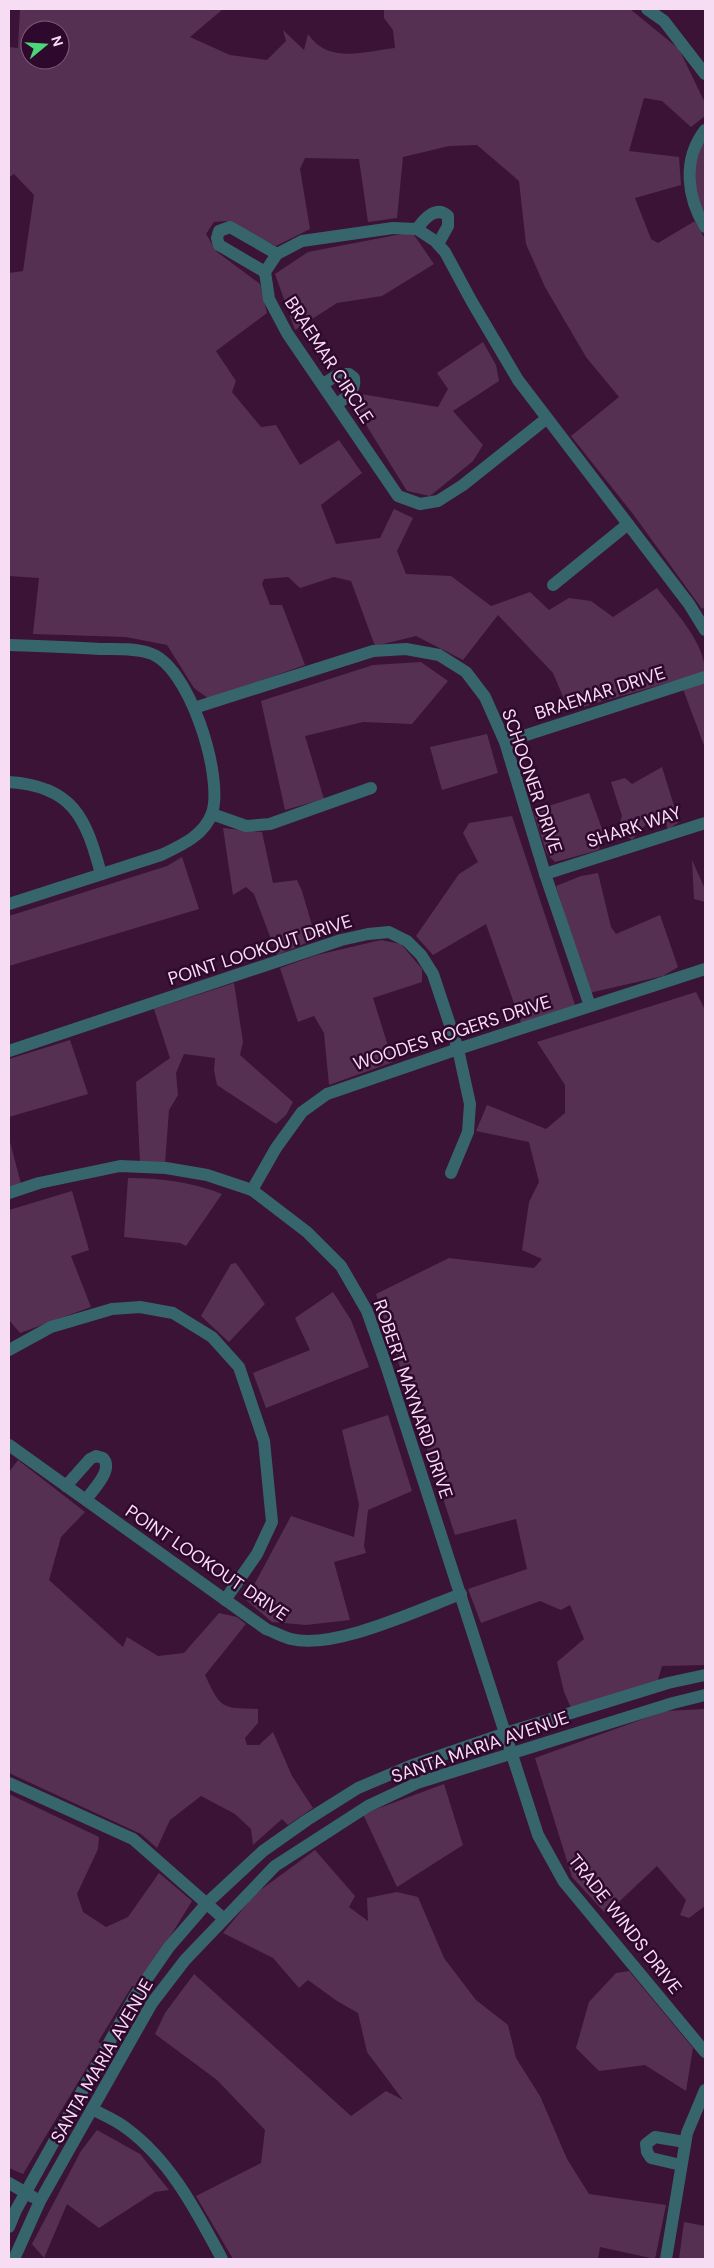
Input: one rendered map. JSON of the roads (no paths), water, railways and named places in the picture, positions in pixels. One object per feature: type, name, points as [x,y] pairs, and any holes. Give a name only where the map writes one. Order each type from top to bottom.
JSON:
[{"type":"street","points":[[647,9],[664,21],[705,74]]},
{"type":"street","points":[[705,130],[699,139],[690,162],[690,194],[705,227]]},
{"type":"street","points":[[417,229],[430,215],[444,212],[448,216],[448,226],[438,244]]},
{"type":"street","points":[[277,254],[233,228],[226,227],[219,231],[217,238],[220,245],[265,272],[277,254],[302,241],[394,228],[417,229],[438,244],[445,252],[518,380],[689,604],[705,630]]},
{"type":"street","name":"BRAEMAR CIRCLE","points":[[265,272],[268,299],[287,333],[398,496],[420,504],[438,501],[455,490],[546,419]]},
{"type":"street","points":[[323,384],[339,374],[348,374],[354,378],[355,384],[352,391],[346,399],[336,404]]},
{"type":"street","points":[[553,585],[628,524]]},
{"type":"street","points":[[9,645],[122,649],[150,653],[168,664],[181,681],[194,708],[214,777],[212,814],[203,829],[183,844],[161,856],[9,904]]},
{"type":"street","name":"SCHOONER DRIVE","points":[[194,708],[373,651],[406,649],[438,655],[466,672],[485,696],[496,727],[505,742],[545,874],[590,1006]]},
{"type":"street","name":"BRAEMAR DRIVE","points":[[505,742],[705,677]]},
{"type":"street","points":[[9,782],[28,783],[55,792],[77,811],[91,838],[101,874]]},
{"type":"street","points":[[212,814],[246,826],[270,824],[371,788]]},
{"type":"street","name":"SHARK WAY","points":[[545,874],[705,823]]},
{"type":"street","name":"POINT LOOKOUT DRIVE","points":[[9,1051],[341,940],[389,932],[407,941],[421,955],[433,974],[458,1049],[470,1104],[468,1132],[451,1173]]},
{"type":"street","name":"WOODES ROGERS DRIVE","points":[[252,1190],[276,1148],[302,1112],[327,1094],[458,1049],[705,969]]},
{"type":"street","name":"ROBERT MAYNARD DRIVE","points":[[9,1193],[40,1183],[120,1166],[166,1168],[198,1173],[252,1190],[307,1232],[341,1266],[367,1311],[512,1752]]},
{"type":"street","points":[[9,1350],[51,1327],[112,1309],[140,1308],[173,1313],[212,1337],[239,1367],[264,1441],[272,1522],[257,1554],[224,1600]]},
{"type":"street","name":"POINT LOOKOUT DRIVE","points":[[9,1445],[266,1629],[292,1640],[318,1642],[350,1636],[461,1594]]},
{"type":"street","points":[[66,1486],[90,1459],[96,1456],[103,1458],[107,1463],[107,1470],[86,1500]]},
{"type":"street","name":"SANTA MARIA AVENUE","points":[[9,2227],[13,2207],[26,2193],[135,1996],[169,1947],[207,1903],[264,1851],[358,1788],[410,1766],[506,1733],[668,1683],[705,1675]]},
{"type":"street","name":"SANTA MARIA AVENUE","points":[[14,2259],[40,2201],[152,2003],[185,1960],[223,1918],[275,1866],[319,1837],[385,1798],[417,1783],[512,1752],[705,1695]]},
{"type":"street","name":"TRADE WINDS DRIVE","points":[[512,1752],[538,1835],[564,1882],[705,2052]]},
{"type":"street","points":[[9,1783],[133,1839],[223,1918]]},
{"type":"street","points":[[264,1851],[275,1866]]},
{"type":"street","points":[[135,1996],[152,2003]]},
{"type":"street","points":[[92,2072],[107,2082]]},
{"type":"street","points":[[666,2259],[687,2132],[705,2090]]},
{"type":"street","points":[[92,2109],[125,2127],[151,2148],[186,2193],[222,2259]]},
{"type":"street","points":[[681,2165],[651,2158],[647,2152],[646,2144],[655,2136],[685,2142]]},
{"type":"street","points":[[9,2184],[40,2201]]},
{"type":"street","points":[[13,2207],[32,2218]]}]
